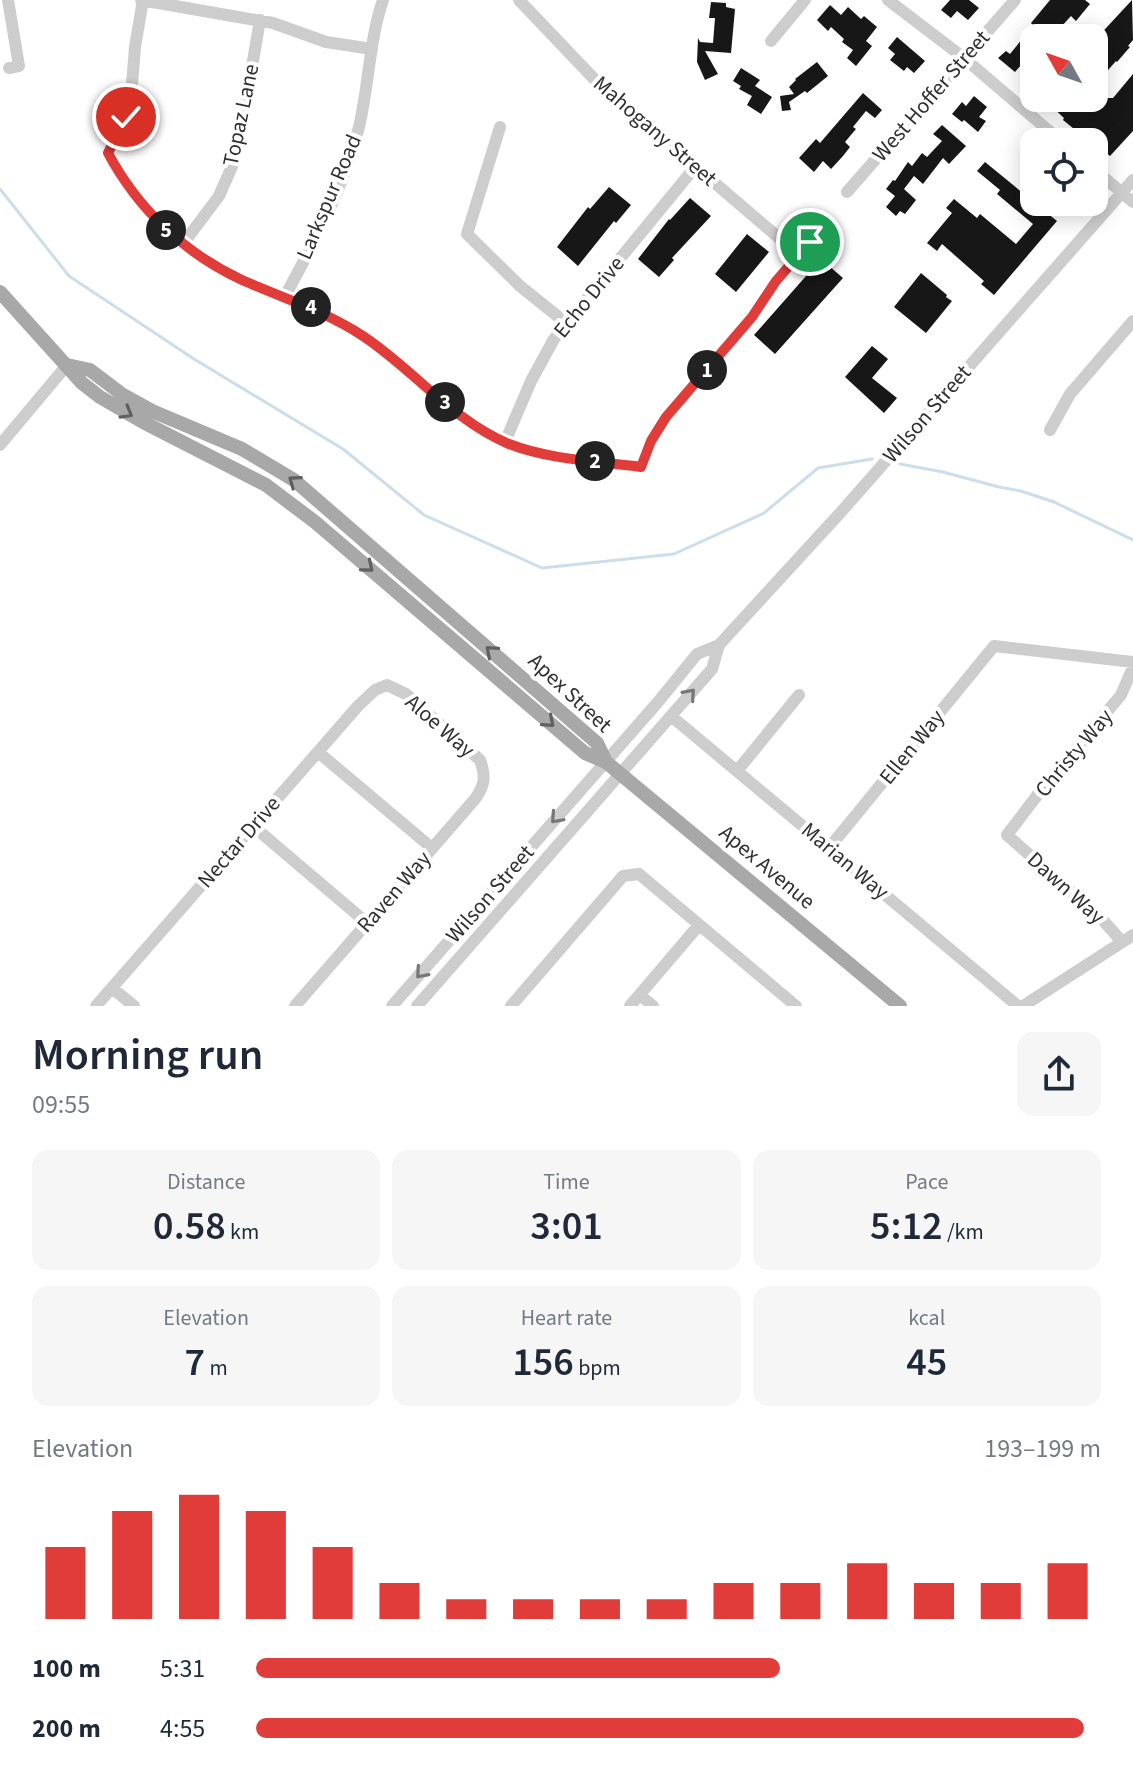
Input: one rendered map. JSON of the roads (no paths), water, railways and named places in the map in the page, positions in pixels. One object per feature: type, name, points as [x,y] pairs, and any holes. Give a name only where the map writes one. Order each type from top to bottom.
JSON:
[{"type":"main road","name":"Apex Street","points":[[0,292],[67,365],[90,370],[123,395],[152,411],[242,449],[294,480],[597,743],[606,762]]},
{"type":"main road","name":"Apex Avenue","points":[[606,762],[900,1006]]},
{"type":"street","points":[[8,0],[19,66],[9,68]]},
{"type":"street","points":[[372,49],[326,42],[260,20],[142,0],[131,97],[122,126],[108,153],[135,196],[157,222],[183,244],[216,267],[322,313],[358,333],[392,357],[466,420],[505,442],[550,455],[641,467],[651,441],[666,417],[752,317],[776,281],[810,242]]},
{"type":"street","name":"Larkspur Road","points":[[285,296],[313,243],[350,157],[359,127],[383,0]]},
{"type":"street","name":"Mahogany Street","points":[[519,0],[598,83],[799,255]]},
{"type":"street","points":[[771,41],[805,0]]},
{"type":"street","points":[[888,0],[964,58],[1046,128]]},
{"type":"street","name":"West Hoffer Street","points":[[847,192],[1015,0]]},
{"type":"street","name":"Topaz Lane","points":[[183,244],[219,196],[234,162],[260,20]]},
{"type":"street","points":[[500,127],[467,234],[520,286],[566,323]]},
{"type":"street","name":"Echo Drive","points":[[505,442],[544,355],[566,323],[696,166]]},
{"type":"street","name":"Wilson Street","points":[[392,1006],[697,654],[719,645],[831,523],[1133,180]]},
{"type":"street","points":[[1108,181],[1133,202]]},
{"type":"street","points":[[1050,430],[1070,394],[1133,321]]},
{"type":"street","points":[[0,445],[67,365]]},
{"type":"street","name":"Wilson Street","points":[[417,1006],[712,669],[719,645]]},
{"type":"street","name":"Ellen Way","points":[[829,848],[994,646],[1133,664]]},
{"type":"street","name":"Christy Way","points":[[1007,835],[1121,695],[1133,664]]},
{"type":"street","name":"Nectar Drive","points":[[96,1006],[358,706],[375,690],[387,685]]},
{"type":"street","name":"Aloe Way","points":[[387,685],[406,694],[480,760],[485,775]]},
{"type":"street","points":[[737,771],[799,695]]},
{"type":"street","name":"Marian Way","points":[[671,716],[1021,1006]]},
{"type":"street","points":[[318,752],[432,848]]},
{"type":"street","name":"Raven Way","points":[[304,1003],[367,923],[475,799],[485,775]]},
{"type":"street","points":[[253,826],[367,923]]},
{"type":"street","name":"Dawn Way","points":[[1007,835],[1127,939]]},
{"type":"street","points":[[515,1005],[623,876],[639,874],[796,1006]]},
{"type":"street","points":[[630,1006],[699,925]]},
{"type":"street","points":[[1021,1006],[1127,939]]},
{"type":"street","points":[[112,988],[134,1006]]},
{"type":"street","points":[[640,995],[653,1006]]},
{"type":"waterway","points":[[0,189],[69,276],[194,359],[343,449],[424,515],[542,568],[674,554],[764,513],[818,468],[872,459]]},
{"type":"waterway","points":[[900,464],[1021,491],[1054,502],[1133,540]]}]
